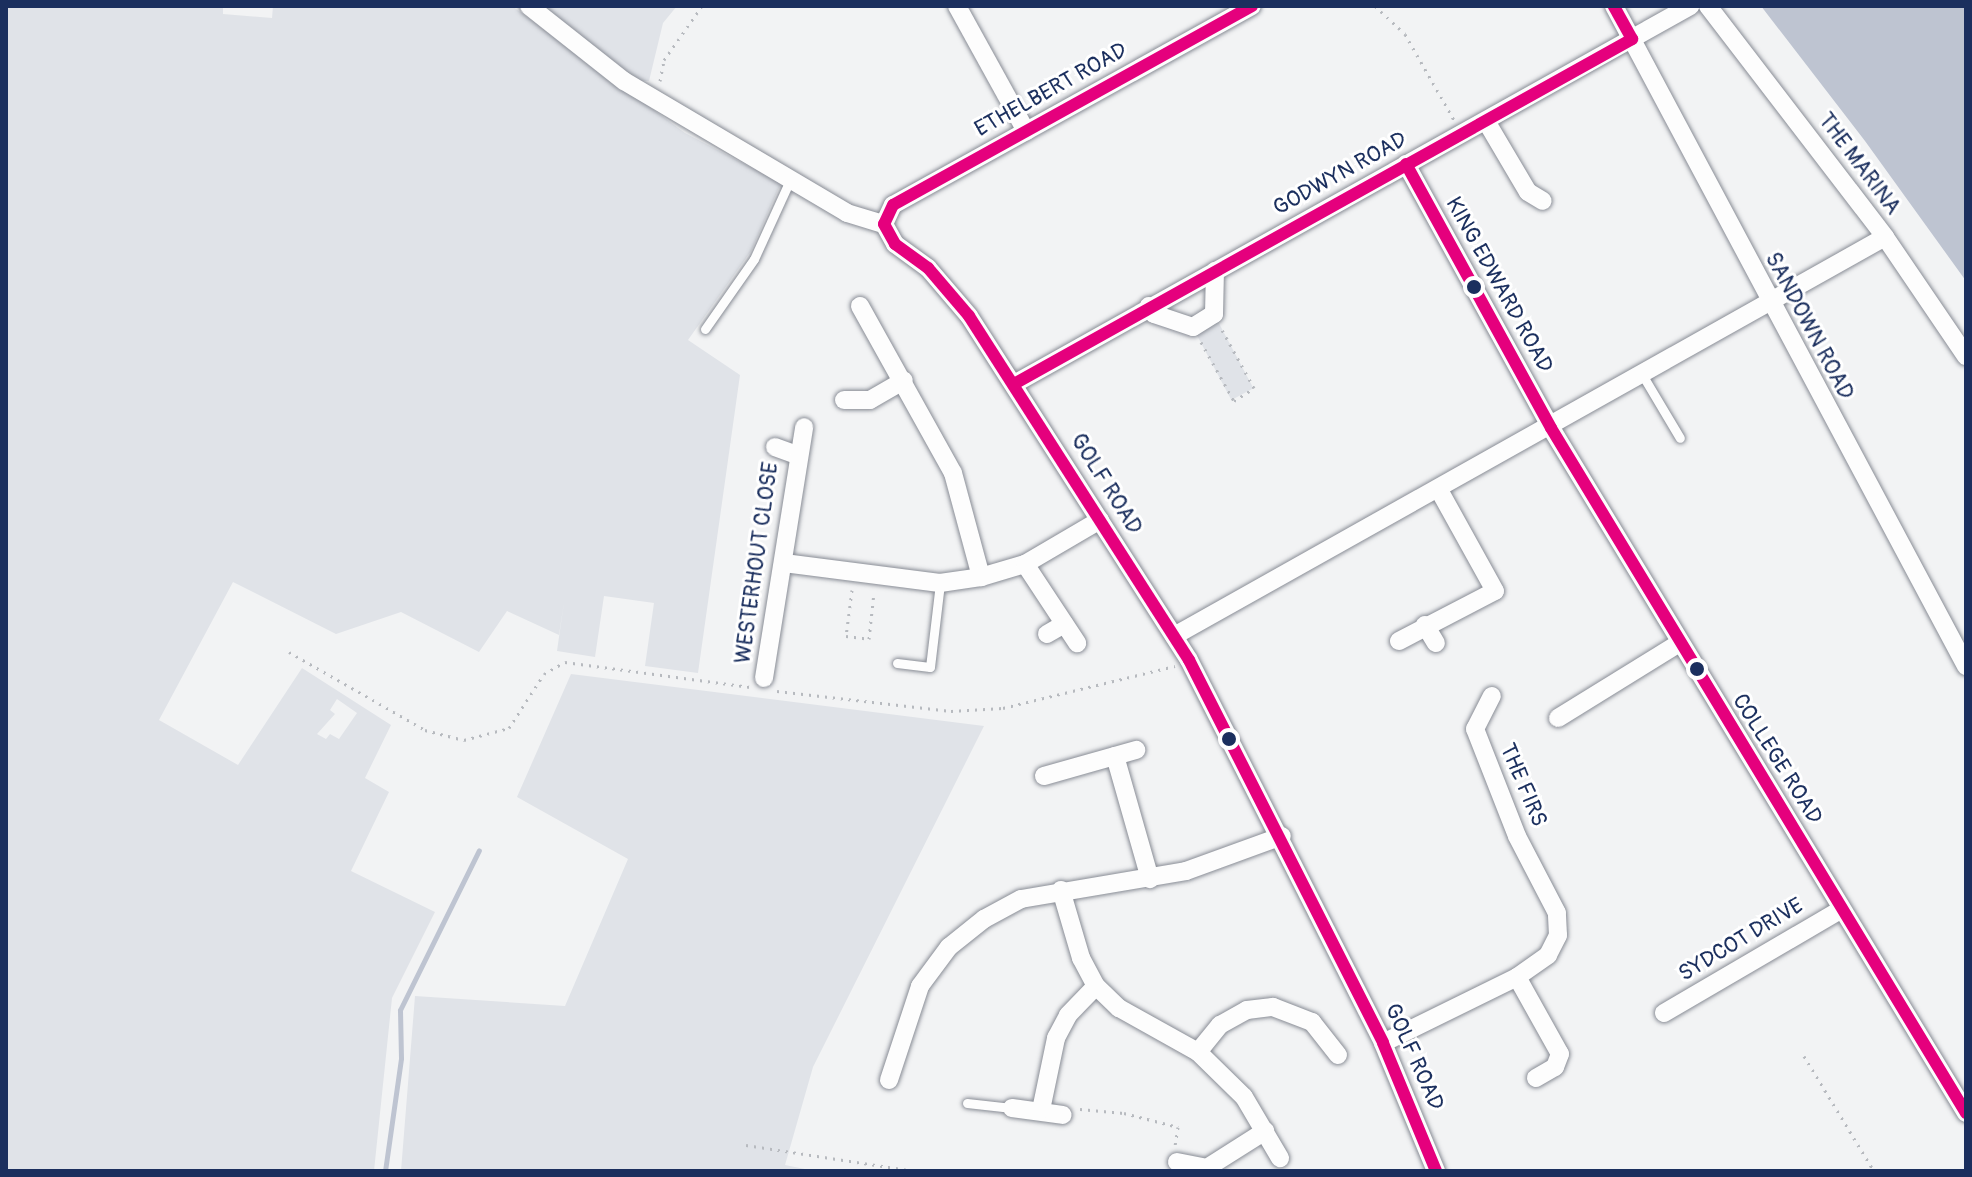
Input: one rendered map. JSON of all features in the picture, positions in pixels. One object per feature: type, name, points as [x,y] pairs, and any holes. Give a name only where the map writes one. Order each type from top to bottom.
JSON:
[{"type":"street","points":[[529,6],[656,100],[847,213],[884,224]]},
{"type":"street","points":[[957,6],[1026,131]]},
{"type":"street","name":"ETHELBERT ROAD","points":[[884,224],[893,205],[1252,6]]},
{"type":"street","name":"SANDOWN ROAD","points":[[1614,6],[1769,304],[1966,666]]},
{"type":"street","name":"GODWYN ROAD","points":[[1014,384],[1690,6]]},
{"type":"street","name":"THE MARINA","points":[[1708,6],[1885,237],[1966,356]]},
{"type":"street","points":[[1486,121],[1528,192],[1543,201]]},
{"type":"street","name":"KING EDWARD ROAD","points":[[1406,164],[1551,428]]},
{"type":"street","name":"GOLF ROAD","points":[[884,224],[895,244],[928,268],[969,316],[1189,660],[1282,836],[1383,1043],[1436,1171]]},
{"type":"street","points":[[1174,636],[1551,428],[1885,237]]},
{"type":"street","points":[[1149,306],[1154,314],[1193,327],[1214,314],[1215,271]]},
{"type":"street","points":[[860,306],[904,380],[956,481],[981,577]]},
{"type":"street","points":[[844,400],[870,400],[904,380]]},
{"type":"street","name":"WESTERHOUT CLOSE","points":[[762,685],[784,563],[797,455],[804,427]]},
{"type":"street","name":"COLLEGE ROAD","points":[[1551,428],[1678,644],[1966,1113]]},
{"type":"street","name":"WESTERHOUT CLOSE","points":[[775,447],[797,455]]},
{"type":"street","points":[[1439,490],[1495,591]]},
{"type":"street","points":[[784,563],[940,583],[981,577],[1025,564],[1100,520]]},
{"type":"street","points":[[1025,564],[1077,643]]},
{"type":"street","points":[[1399,641],[1425,625],[1513,585]]},
{"type":"street","points":[[1047,634],[1064,624]]},
{"type":"street","points":[[1425,625],[1436,643]]},
{"type":"street","points":[[1558,718],[1678,644]]},
{"type":"street","name":"THE FIRS","points":[[1492,696],[1475,729],[1517,836],[1557,913],[1558,935],[1548,955],[1517,977]]},
{"type":"street","points":[[1062,750],[1068,769]]},
{"type":"street","points":[[1044,776],[1136,750]]},
{"type":"street","points":[[1115,756],[1150,879]]},
{"type":"street","points":[[889,1080],[920,986],[949,947],[984,919],[1021,899],[1061,890],[1150,879],[1241,854],[1282,836]]},
{"type":"street","points":[[1061,890],[1081,958],[1096,986],[1119,1008],[1198,1052],[1244,1097],[1280,1158]]},
{"type":"street","name":"SYDCOT DRIVE","points":[[1664,1013],[1842,909]]},
{"type":"street","points":[[1383,1043],[1517,977],[1560,1054],[1555,1067],[1536,1078]]},
{"type":"street","points":[[1041,1110],[1056,1038],[1068,1015],[1096,986]]},
{"type":"street","points":[[1198,1052],[1220,1025],[1247,1010],[1273,1007],[1295,1011],[1316,1042],[1338,1055]]},
{"type":"street","points":[[1012,1108],[1063,1115]]},
{"type":"street","points":[[1177,1162],[1203,1169],[1265,1131]]},
{"type":"lane","points":[[705,329],[754,259],[790,180]]},
{"type":"lane","points":[[1643,376],[1680,438]]},
{"type":"lane","points":[[897,663],[930,667],[940,583]]},
{"type":"lane","points":[[967,1103],[1012,1108]]},
{"type":"path","points":[[656,100],[664,60],[702,6]]},
{"type":"path","points":[[1375,6],[1405,34],[1461,134]]},
{"type":"path","points":[[1193,327],[1234,401],[1254,388],[1214,314]]},
{"type":"path","points":[[854,573],[846,636],[869,639],[876,576]]},
{"type":"path","points":[[289,652],[425,730],[464,740],[509,728],[544,674],[565,662],[951,711],[1003,708],[1045,694],[1164,671],[1189,660]]},
{"type":"path","points":[[1804,1056],[1874,1171]]},
{"type":"path","points":[[1063,1115],[1072,1108],[1178,1127],[1177,1162]]},
{"type":"path","points":[[746,1145],[913,1171]]},
{"type":"shaded area","points":[[6,6],[223,6],[223,14],[272,18],[273,6],[512,6],[685,133],[781,183],[751,251],[688,340],[740,375],[698,673],[645,666],[654,603],[604,596],[595,657],[557,651],[564,602],[559,635],[507,611],[479,652],[401,612],[336,634],[233,582],[159,720],[238,765],[302,668],[391,725],[365,778],[389,792],[351,871],[435,912],[392,998],[374,1171],[6,1171]],"holes":[[[337,699],[357,713],[339,739],[330,734],[326,739],[317,734],[335,714],[330,710]]]},
{"type":"shaded area","points":[[537,6],[677,6],[663,23],[649,81],[639,81]]},
{"type":"shaded area","points":[[1761,6],[1966,6],[1966,281],[1865,141]]},
{"type":"shaded area","points":[[1214,314],[1253,388],[1231,400],[1192,326]]},
{"type":"shaded area","points":[[571,674],[984,726],[813,1067],[785,1165],[815,1171],[401,1171],[415,996],[565,1006],[628,859],[517,797]]},
{"type":"waterway","points":[[385,1171],[401,1058],[400,1010],[479,850]]},
{"type":"transit line","points":[[1252,6],[893,205],[884,224],[895,244],[928,268],[969,316],[1189,660],[1383,1043],[1436,1171]]},
{"type":"transit line","points":[[1014,384],[1632,39],[1614,6]]},
{"type":"transit line","points":[[1406,164],[1551,428],[1966,1113]]}]
